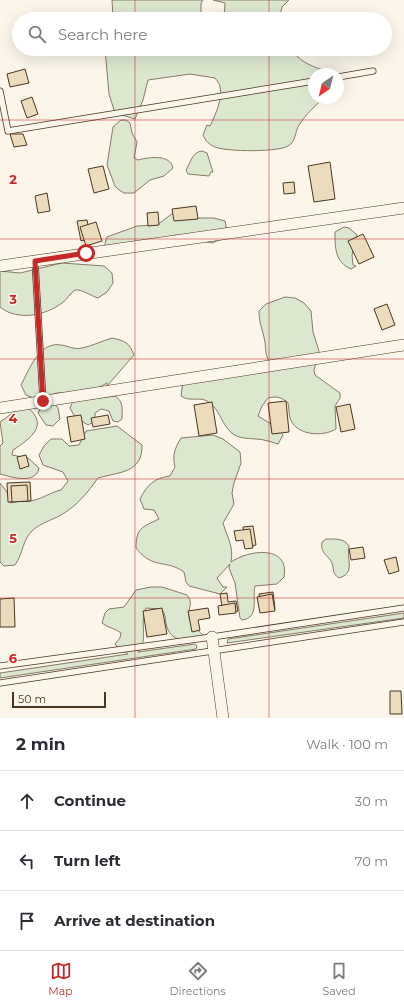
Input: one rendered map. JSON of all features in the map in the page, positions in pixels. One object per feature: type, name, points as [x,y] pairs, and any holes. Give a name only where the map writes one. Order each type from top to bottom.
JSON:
[{"type":"street","points":[[0,266],[404,208]]},
{"type":"street","points":[[0,408],[404,345]]},
{"type":"street","points":[[212,637],[223,718]]},
{"type":"lane","points":[[344,76],[373,71]]},
{"type":"lane","points":[[0,91],[8,131],[308,82]]},
{"type":"lane","points":[[35,261],[43,401]]},
{"type":"lane","points":[[0,666],[212,637],[404,608]]},
{"type":"lane","points":[[0,683],[404,622]]},
{"type":"green space","points":[[112,0],[203,0],[201,3],[201,12],[113,12]]},
{"type":"green space","points":[[213,0],[289,0],[282,7],[281,12],[224,12],[225,3]]},
{"type":"green space","points":[[106,56],[297,56],[305,63],[319,68],[308,68],[308,104],[318,104],[298,127],[293,142],[283,148],[252,151],[221,149],[213,146],[205,139],[203,135],[207,125],[210,126],[216,112],[221,91],[215,78],[190,74],[148,80],[143,100],[135,119],[115,113],[109,94]]},
{"type":"green space","points":[[121,120],[126,120],[130,123],[132,133],[137,142],[134,158],[138,160],[158,158],[168,160],[173,168],[164,176],[150,180],[134,193],[124,193],[115,186],[107,165],[113,127]]},
{"type":"green space","points":[[202,151],[207,153],[213,172],[211,172],[209,176],[188,174],[186,170],[192,158],[196,153]]},
{"type":"green space","points":[[173,213],[193,218],[214,218],[225,221],[227,231],[226,237],[212,243],[176,235],[157,244],[104,247],[107,237],[137,226],[157,225]]},
{"type":"green space","points":[[344,227],[349,228],[357,235],[352,255],[353,265],[356,266],[351,269],[342,263],[337,254],[335,244],[335,232]]},
{"type":"green space","points":[[62,263],[104,266],[112,273],[113,283],[107,292],[98,298],[75,290],[62,303],[39,314],[14,314],[0,307],[0,271],[20,273]]},
{"type":"green space","points":[[285,297],[295,298],[304,303],[311,311],[313,332],[319,351],[314,370],[315,375],[340,393],[340,398],[335,406],[336,429],[331,432],[317,434],[304,432],[293,424],[290,418],[288,403],[286,401],[281,398],[268,398],[262,406],[258,416],[276,427],[283,435],[278,444],[234,435],[210,403],[203,400],[188,399],[181,396],[183,381],[270,363],[266,355],[259,311],[266,304]]},
{"type":"green space","points":[[112,338],[126,343],[134,355],[107,386],[107,383],[90,392],[57,393],[36,399],[26,395],[21,385],[31,365],[47,347],[61,345],[79,348],[90,346]]},
{"type":"green space","points":[[115,396],[118,398],[122,406],[122,419],[118,422],[113,421],[109,411],[101,409],[95,413],[95,421],[88,425],[75,417],[70,408],[73,401]]},
{"type":"green space","points":[[43,404],[55,404],[58,408],[60,419],[53,426],[46,425],[38,413]]},
{"type":"green space","points":[[27,407],[34,414],[37,420],[37,426],[35,431],[26,441],[13,450],[12,455],[28,458],[39,468],[37,473],[33,477],[28,478],[10,477],[0,474],[0,446],[3,443],[0,422],[17,410]]},
{"type":"green space","points":[[117,426],[142,445],[141,454],[134,466],[128,470],[98,478],[77,503],[61,515],[39,525],[30,533],[15,565],[4,566],[0,562],[0,483],[7,492],[10,503],[42,498],[53,492],[61,490],[68,481],[63,472],[43,465],[39,455],[44,446],[51,439],[62,439],[69,446],[79,445],[86,431]]},
{"type":"green space","points":[[213,435],[223,439],[240,452],[241,463],[232,493],[234,504],[223,523],[231,546],[231,562],[247,555],[266,553],[281,559],[284,566],[284,577],[277,584],[255,586],[253,611],[248,618],[242,620],[240,618],[235,583],[229,568],[230,564],[217,578],[223,587],[227,587],[220,594],[189,586],[186,582],[184,572],[177,568],[148,559],[136,548],[137,536],[141,529],[159,519],[154,510],[144,509],[140,499],[145,490],[155,480],[170,476],[175,467],[175,452],[181,438]]},
{"type":"green space","points":[[326,539],[342,540],[349,546],[349,569],[344,576],[339,578],[335,574],[331,561],[324,553],[322,542]]},
{"type":"green space","points":[[151,587],[162,587],[187,595],[190,602],[190,620],[203,635],[200,639],[179,639],[168,630],[165,614],[161,609],[146,608],[143,619],[143,642],[138,652],[195,644],[197,646],[196,649],[0,678],[0,673],[128,654],[118,648],[115,644],[120,638],[121,633],[102,623],[105,613],[109,609],[124,607],[136,590]]},
{"type":"green space","points":[[404,613],[404,618],[227,643],[228,639]]},
{"type":"building","points":[[25,69],[29,83],[10,87],[7,74]]},
{"type":"building","points":[[32,97],[38,114],[27,118],[21,101]]},
{"type":"building","points":[[10,134],[23,134],[27,145],[14,147]]},
{"type":"building","points":[[330,162],[335,199],[314,202],[308,166]]},
{"type":"building","points":[[103,166],[109,189],[94,193],[88,169]]},
{"type":"building","points":[[294,182],[295,193],[284,194],[283,183]]},
{"type":"building","points":[[47,193],[50,211],[38,213],[35,196]]},
{"type":"building","points":[[196,206],[198,219],[174,221],[172,209]]},
{"type":"building","points":[[158,212],[159,225],[148,226],[147,213]]},
{"type":"building","points":[[87,220],[91,239],[81,241],[77,221]]},
{"type":"building","points":[[96,222],[102,241],[86,246],[80,227]]},
{"type":"building","points":[[363,234],[374,257],[359,264],[348,241]]},
{"type":"building","points":[[387,304],[395,325],[382,330],[374,309]]},
{"type":"building","points":[[286,401],[289,432],[272,434],[268,403]]},
{"type":"building","points":[[212,402],[217,433],[199,436],[194,405]]},
{"type":"building","points":[[350,404],[355,429],[341,432],[336,407]]},
{"type":"building","points":[[81,415],[85,439],[71,442],[67,417]]},
{"type":"building","points":[[108,415],[110,424],[93,427],[91,418]]},
{"type":"building","points":[[26,455],[29,466],[20,469],[17,457]]},
{"type":"building","points":[[30,482],[31,501],[8,502],[7,483]]},
{"type":"building","points":[[27,485],[28,501],[12,502],[11,486]]},
{"type":"building","points":[[253,526],[256,545],[246,547],[243,527]]},
{"type":"building","points":[[250,529],[253,548],[245,549],[243,540],[236,541],[234,531]]},
{"type":"building","points":[[363,547],[365,558],[351,560],[349,549]]},
{"type":"building","points":[[396,557],[399,571],[389,574],[384,560]]},
{"type":"building","points":[[273,592],[275,609],[262,611],[259,594]]},
{"type":"building","points":[[227,593],[228,602],[236,601],[238,611],[223,613],[220,594]]},
{"type":"building","points":[[272,594],[275,611],[260,613],[257,597]]},
{"type":"building","points":[[14,598],[15,627],[0,627],[0,599]]},
{"type":"building","points":[[235,603],[236,613],[219,615],[218,606]]},
{"type":"building","points":[[162,608],[167,634],[147,637],[143,611]]},
{"type":"building","points":[[208,608],[210,618],[198,620],[200,630],[192,632],[188,611]]},
{"type":"building","points":[[390,691],[401,691],[402,714],[390,714]]},
{"type":"route","points":[[43,401],[35,261],[86,253]]}]
